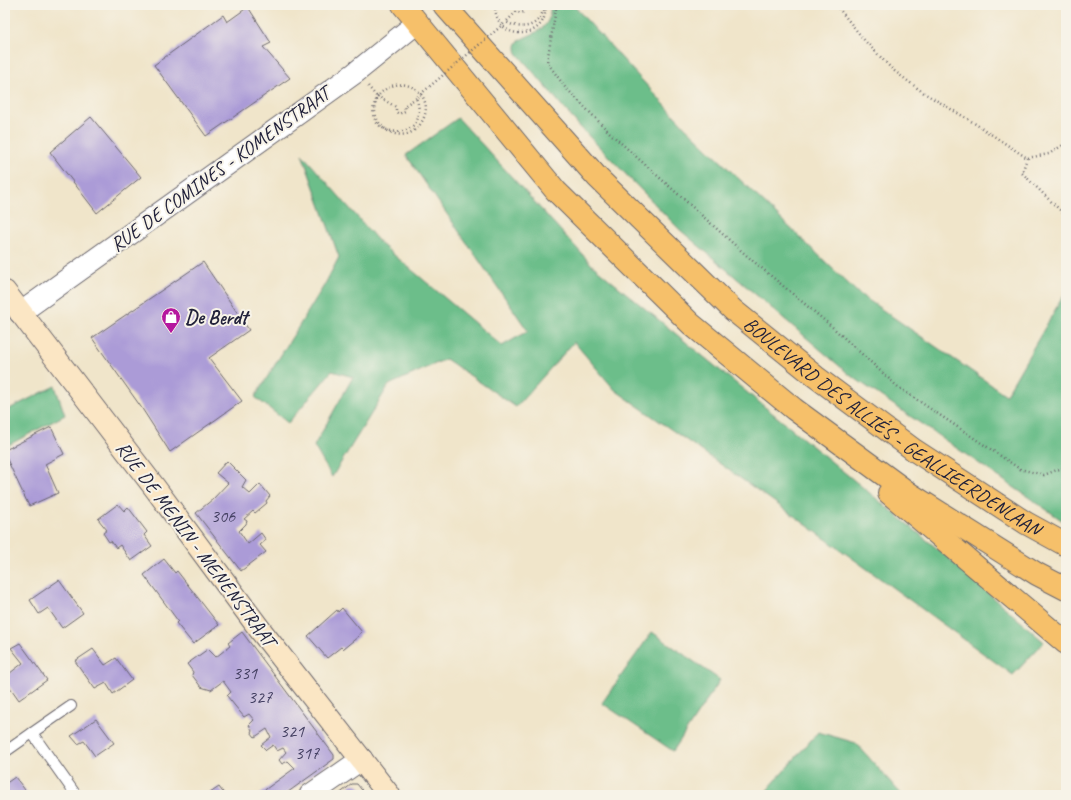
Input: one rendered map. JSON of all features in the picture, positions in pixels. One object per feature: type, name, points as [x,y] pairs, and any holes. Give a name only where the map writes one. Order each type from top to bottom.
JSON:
[{"type":"highway","name":"BOULEVARD DES ALLIÉS - GEALLIEERDENLAAN","points":[[403,5],[556,191],[691,324],[794,409],[910,494],[1037,574],[1066,589]]},
{"type":"highway","name":"BOULEVARD DES ALLIÉS - GEALLIEERDENLAAN","points":[[444,5],[598,178],[734,310],[816,377],[914,450],[1026,523],[1066,545]]},
{"type":"highway","points":[[794,409],[921,521],[1066,643]]},
{"type":"street","name":"RUE DE COMINES - KOMENSTRAAT","points":[[20,313],[355,73],[417,23]]},
{"type":"street","name":"RUE DE MENIN - MENENSTRAAT","points":[[5,292],[155,488],[261,631],[389,795]]},
{"type":"street","points":[[310,795],[362,759]]},
{"type":"lane","points":[[5,752],[71,706]]},
{"type":"lane","points":[[32,734],[76,795]]},
{"type":"path","points":[[495,5],[495,12],[501,25],[506,30],[519,34],[526,33],[538,26],[545,14],[545,5]]},
{"type":"path","points":[[376,96],[396,107],[396,112],[400,114],[405,111],[404,106],[416,98],[517,11],[520,13],[524,12],[524,5]]},
{"type":"path","points":[[506,22],[517,27],[530,26],[540,19],[545,5]]},
{"type":"path","points":[[555,5],[556,10],[547,62],[565,87],[612,135],[746,255],[830,325],[898,387],[1020,469],[1044,475],[1062,468],[1066,470]]},
{"type":"path","points":[[836,5],[865,41],[893,70],[924,93],[971,121],[1027,158],[1049,154],[1066,143]]},
{"type":"path","points":[[376,103],[375,110],[379,123],[383,128],[389,132],[402,134],[415,130],[424,119],[426,106],[420,93],[409,85],[395,84],[383,91],[375,102],[374,114],[379,125],[384,129],[390,131],[402,132],[412,126],[416,121],[419,109],[416,98]]},
{"type":"path","points":[[1027,158],[1022,173],[1066,216]]},
{"type":"green space","points":[[550,5],[573,5],[685,127],[858,293],[1006,395],[1066,291],[1066,523],[850,375],[679,229],[581,128],[517,53],[516,46],[518,42],[542,29],[547,23],[550,15]]},
{"type":"green space","points":[[458,118],[592,265],[945,555],[1044,642],[1013,675],[790,513],[615,390],[574,342],[516,407],[446,359],[389,385],[332,477],[314,446],[353,377],[332,371],[288,423],[255,397],[325,284],[339,257],[302,154],[381,244],[502,346],[528,331],[406,155]]},
{"type":"green space","points":[[55,386],[65,415],[5,447],[5,411]]},
{"type":"green space","points":[[652,632],[720,680],[673,751],[602,703]]},
{"type":"green space","points":[[818,732],[856,743],[902,795],[763,795]]},
{"type":"building","points":[[248,7],[271,43],[263,47],[290,78],[206,136],[154,65],[223,15],[227,22]]},
{"type":"building","points":[[91,117],[141,177],[97,213],[50,152]]},
{"type":"building","name":"De Berdt","points":[[203,262],[249,330],[209,358],[242,401],[170,452],[141,407],[92,338]]},
{"type":"building","points":[[51,427],[64,454],[45,464],[58,493],[29,506],[5,455],[5,450]]},
{"type":"building","points":[[227,461],[246,480],[242,487],[250,494],[260,484],[270,496],[266,501],[267,503],[255,513],[253,511],[244,519],[247,521],[246,524],[239,531],[248,544],[261,533],[266,540],[260,545],[266,552],[241,571],[196,513],[213,499],[228,483],[216,473]]},
{"type":"building","points":[[118,504],[124,511],[128,507],[147,532],[144,535],[152,546],[131,561],[120,545],[116,548],[111,541],[109,542],[103,533],[107,530],[98,519]]},
{"type":"building","points":[[164,559],[175,573],[177,571],[219,625],[193,644],[176,623],[178,621],[144,575]]},
{"type":"building","points":[[59,580],[83,613],[62,628],[48,608],[39,614],[30,600]]},
{"type":"building","points":[[342,608],[362,632],[343,649],[341,647],[327,658],[308,636],[337,610],[338,612]]},
{"type":"building","points":[[242,632],[334,755],[334,759],[284,795],[259,794],[295,768],[288,761],[282,764],[279,760],[286,752],[283,748],[277,751],[273,745],[266,750],[261,745],[271,737],[267,729],[255,737],[251,732],[252,730],[249,725],[254,720],[249,714],[244,717],[227,696],[231,692],[223,681],[211,690],[201,687],[192,675],[193,672],[187,664],[208,649],[216,657],[230,646],[228,643]]},
{"type":"building","points":[[20,643],[47,680],[19,700],[5,680],[5,677],[23,663],[11,648]]},
{"type":"building","points":[[93,649],[105,665],[116,658],[132,680],[113,694],[106,683],[95,689],[75,661]]},
{"type":"building","points":[[96,719],[114,743],[95,756],[84,741],[78,744],[71,736]]},
{"type":"building","points":[[15,777],[29,795],[5,795],[5,784]]},
{"type":"building","points":[[352,784],[357,784],[365,794],[338,795]]},
{"type":"building","points":[[219,787],[225,795],[207,795]]},
{"type":"place","name":"De Berdt","points":[[171,334]]}]
